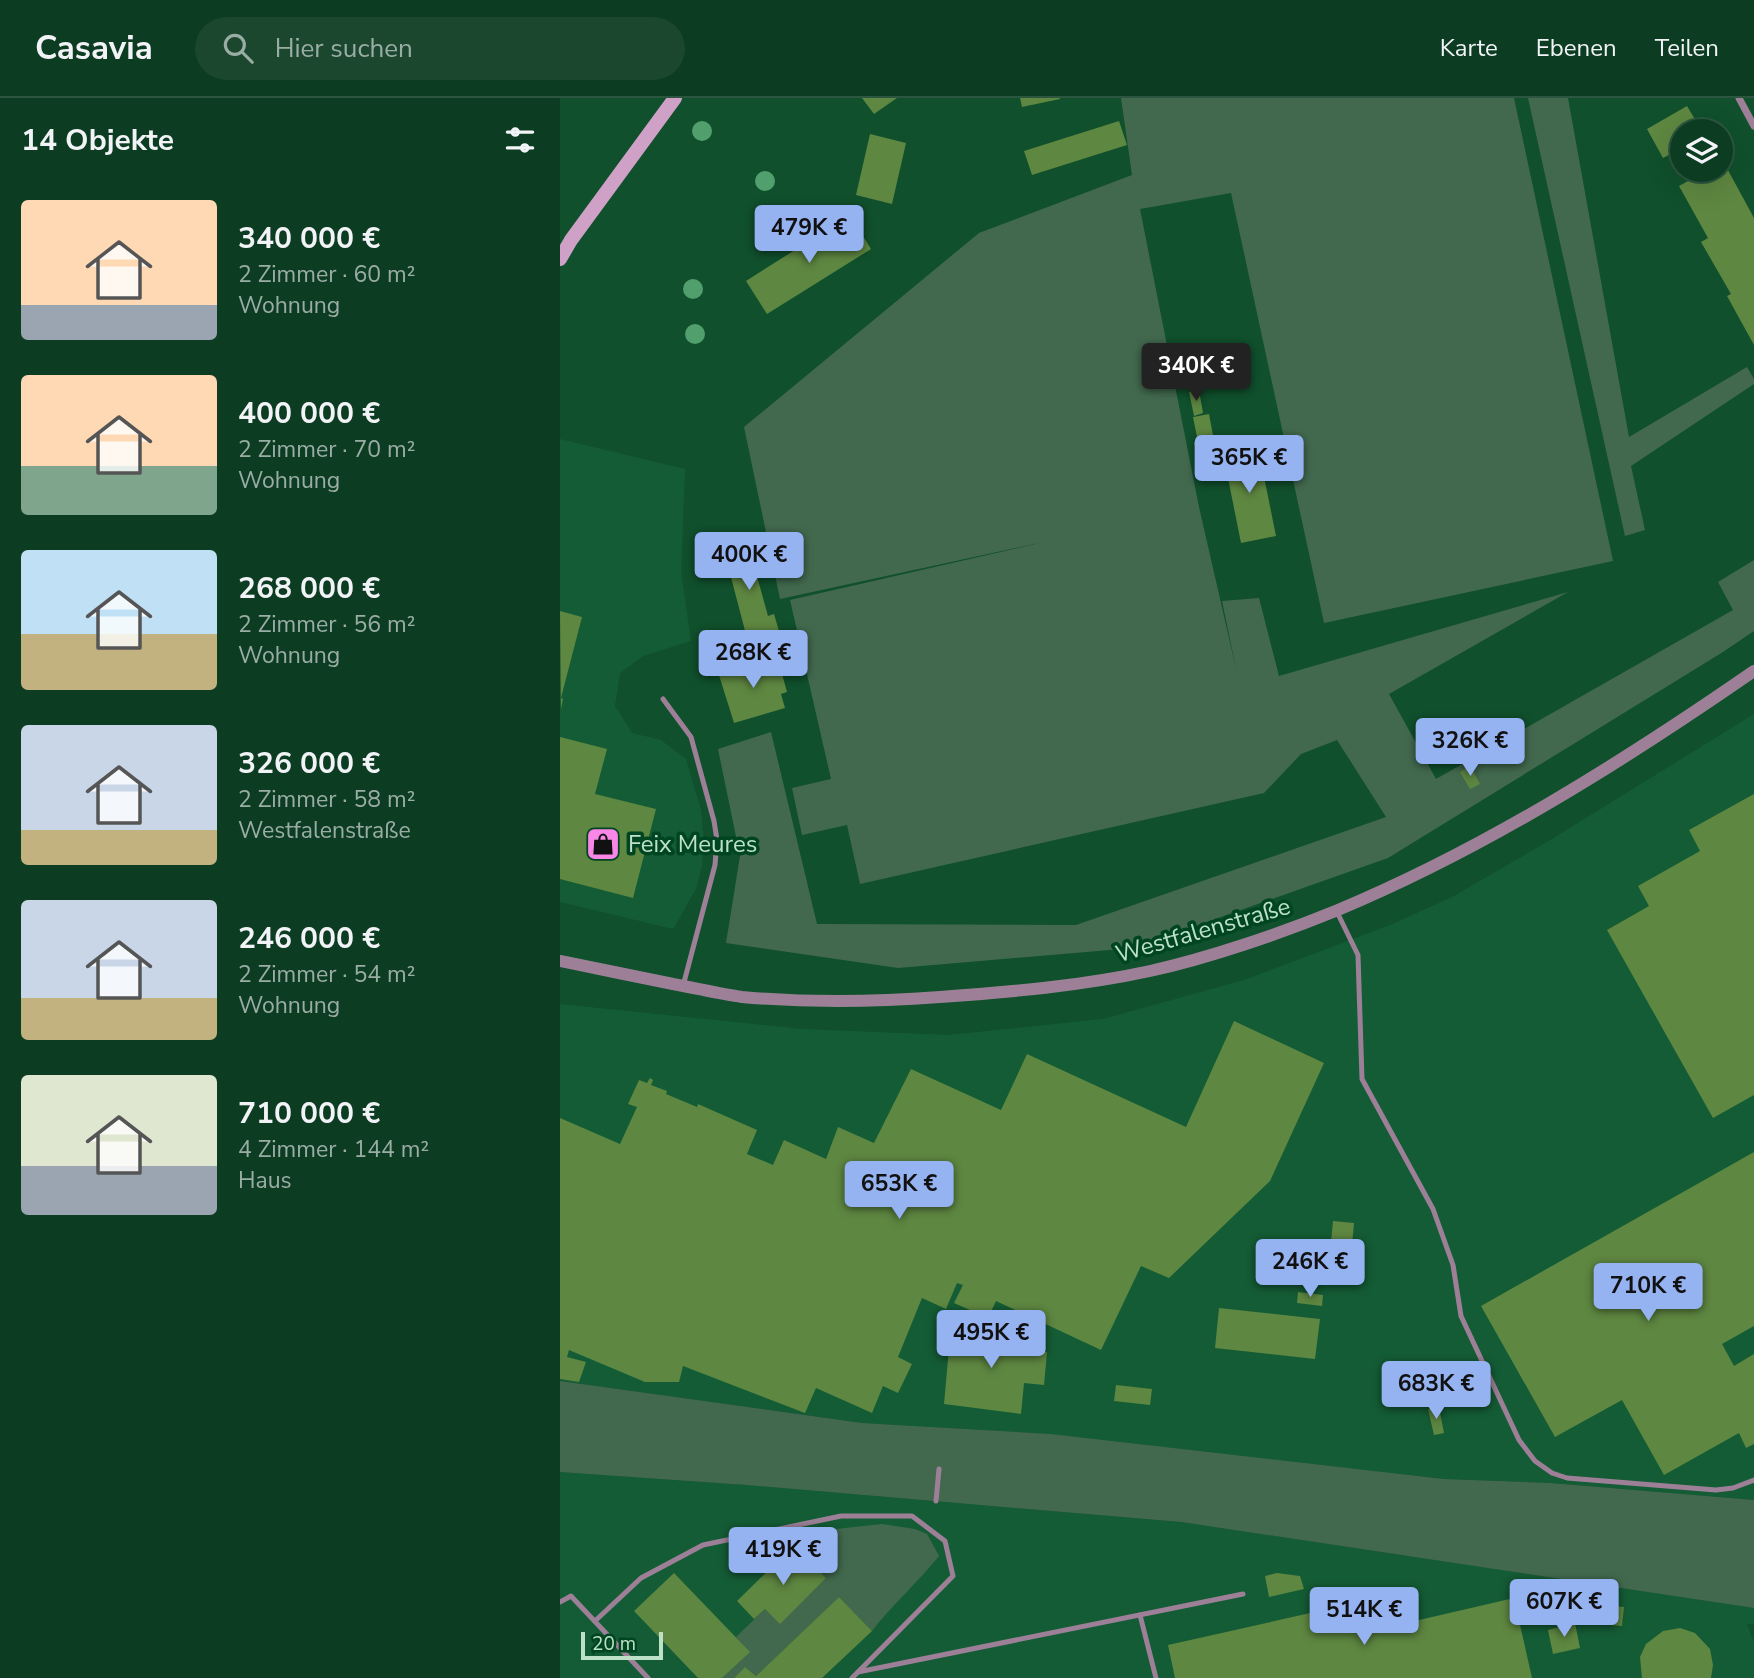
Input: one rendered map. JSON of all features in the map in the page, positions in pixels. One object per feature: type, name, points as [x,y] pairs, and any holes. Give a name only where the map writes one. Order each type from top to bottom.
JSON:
[{"type":"main road","points":[[560,259],[675,98]]},
{"type":"street","points":[[1739,98],[1754,127]]},
{"type":"street","name":"Westfalenstraße","points":[[560,961],[739,996],[839,1002],[999,993],[1151,971],[1227,949],[1336,911],[1489,837],[1682,720],[1754,671]]},
{"type":"lane","points":[[663,699],[691,737],[717,840],[715,865],[683,986]]},
{"type":"lane","points":[[1336,911],[1358,955],[1362,1079],[1433,1209],[1453,1265],[1461,1316],[1519,1440],[1535,1461],[1567,1478],[1716,1490],[1733,1489],[1754,1479]]},
{"type":"lane","points":[[936,1501],[939,1469]]},
{"type":"lane","points":[[594,1620],[641,1578],[703,1545],[841,1516],[912,1516],[945,1541],[953,1576],[852,1678]]},
{"type":"lane","points":[[858,1672],[1243,1594]]},
{"type":"lane","points":[[560,1602],[571,1596],[648,1678]]},
{"type":"lane","points":[[1140,1615],[1157,1678]]},
{"type":"shaded area","points":[[1121,98],[1514,98],[1613,561],[1324,623],[1231,193],[1140,209],[1199,507],[1237,673],[1222,601],[1259,598],[1279,676],[1568,592],[1389,694],[1436,779],[1733,610],[1718,582],[1754,560],[1754,631],[1388,858],[1133,948],[898,968],[726,943],[740,856],[718,749],[771,732],[817,924],[1076,925],[1386,817],[1337,740],[1301,754],[1264,793],[860,884],[847,825],[802,835],[792,788],[831,779],[790,600],[1044,542],[780,599],[744,427],[979,233],[1132,175]]},
{"type":"shaded area","points":[[1528,98],[1568,98],[1629,437],[1747,367],[1754,379],[1754,384],[1631,466],[1645,530],[1625,536]]},
{"type":"shaded area","points":[[560,439],[685,469],[681,571],[691,641],[643,656],[620,673],[615,706],[632,733],[661,740],[686,759],[701,810],[704,840],[702,866],[696,889],[673,929],[560,902]]},
{"type":"shaded area","points":[[1754,714],[1754,1500],[1551,1483],[1444,1479],[1051,1434],[862,1423],[560,1381],[560,1004],[802,1029],[949,1035],[1103,1019],[1244,980],[1390,925],[1452,897],[1547,842]]},
{"type":"shaded area","points":[[560,1381],[862,1423],[1051,1434],[1444,1479],[1551,1483],[1754,1500],[1754,1608],[1181,1522],[560,1472]]},
{"type":"shaded area","points":[[560,1472],[1181,1522],[1754,1608],[1754,1624],[1747,1624],[1754,1642],[1754,1678],[560,1678]]},
{"type":"shaded area","points":[[882,1524],[915,1529],[927,1534],[939,1556],[872,1631],[839,1597],[756,1676],[745,1667],[734,1678],[722,1678],[749,1652],[736,1637],[765,1609],[780,1623],[826,1578],[794,1545],[817,1531]]},
{"type":"building","points":[[862,98],[897,98],[874,114]]},
{"type":"building","points":[[1020,98],[1060,98],[1060,99],[1022,107]]},
{"type":"building","points":[[1687,106],[1695,119],[1670,119],[1670,154],[1663,158],[1647,129]]},
{"type":"building","points":[[1119,121],[1127,145],[1032,175],[1024,151]]},
{"type":"building","points":[[870,134],[906,143],[892,204],[856,195]]},
{"type":"building","points":[[1733,179],[1754,218],[1754,345],[1727,296],[1731,294],[1701,242],[1708,238],[1679,186],[1686,182],[1733,182]]},
{"type":"building","points":[[850,215],[871,249],[767,314],[746,281]]},
{"type":"building","points":[[1199,390],[1203,413],[1194,416],[1189,392]]},
{"type":"building","points":[[1209,414],[1216,451],[1197,456],[1194,443],[1198,442],[1193,417]]},
{"type":"building","points":[[1258,447],[1276,536],[1241,543],[1223,453]]},
{"type":"building","points":[[745,533],[768,616],[774,614],[781,638],[749,646],[721,539]]},
{"type":"building","points":[[560,611],[582,617],[561,698],[561,709]]},
{"type":"building","points":[[770,657],[776,676],[782,674],[787,692],[781,694],[785,708],[734,723],[718,672]]},
{"type":"building","name":"Feix Meures","points":[[560,737],[607,749],[595,794],[656,809],[633,898],[560,879]]},
{"type":"building","points":[[1470,766],[1480,784],[1470,789],[1460,772]]},
{"type":"building","points":[[1754,794],[1754,1095],[1713,1118],[1607,930],[1649,906],[1638,886],[1700,851],[1689,830]]},
{"type":"building","points":[[1234,1021],[1324,1063],[1270,1181],[1169,1278],[1141,1266],[1101,1350],[996,1301],[988,1318],[954,1303],[963,1285],[957,1283],[946,1309],[922,1298],[898,1357],[912,1364],[898,1393],[883,1386],[872,1413],[816,1388],[805,1413],[683,1366],[679,1382],[645,1382],[569,1350],[567,1357],[586,1362],[579,1382],[560,1379],[560,1118],[620,1144],[637,1107],[628,1104],[639,1080],[647,1083],[650,1078],[653,1080],[651,1085],[667,1091],[666,1094],[697,1107],[698,1104],[757,1130],[747,1154],[773,1165],[784,1140],[826,1159],[838,1127],[874,1143],[911,1069],[1001,1110],[1027,1054],[1186,1127]]},
{"type":"building","points":[[1754,1152],[1754,1326],[1722,1344],[1734,1366],[1754,1354],[1754,1444],[1746,1448],[1739,1433],[1664,1475],[1622,1400],[1555,1437],[1481,1306]]},
{"type":"building","points":[[1333,1221],[1354,1223],[1350,1266],[1329,1265]]},
{"type":"building","points":[[1298,1292],[1323,1295],[1322,1306],[1297,1303]]},
{"type":"building","points":[[1219,1308],[1320,1319],[1315,1359],[1215,1348]]},
{"type":"building","points":[[951,1326],[1028,1335],[1027,1350],[1047,1352],[1044,1385],[1024,1383],[1021,1414],[944,1404]]},
{"type":"building","points":[[1116,1385],[1152,1389],[1150,1405],[1114,1401]]},
{"type":"building","points":[[1439,1407],[1444,1433],[1434,1435],[1428,1409]]},
{"type":"building","points":[[794,1545],[826,1578],[780,1624],[765,1609],[754,1619],[737,1601]]},
{"type":"building","points":[[674,1573],[750,1652],[722,1678],[698,1678],[634,1611]]},
{"type":"building","points":[[1277,1573],[1300,1576],[1304,1589],[1269,1597],[1265,1576]]},
{"type":"building","points":[[839,1597],[872,1631],[822,1678],[734,1678],[745,1667],[756,1676]]},
{"type":"building","points":[[1382,1597],[1389,1627],[1514,1598],[1532,1678],[1175,1678],[1168,1645]]},
{"type":"building","points":[[1600,1605],[1624,1607],[1622,1626],[1599,1624]]},
{"type":"building","points":[[1575,1623],[1580,1648],[1553,1654],[1548,1630]]},
{"type":"building","points":[[1680,1628],[1695,1633],[1710,1649],[1713,1665],[1711,1678],[1642,1678],[1640,1657],[1646,1644],[1663,1631]]},
{"type":"place","name":"Feix Meures","points":[[603,844]]}]
